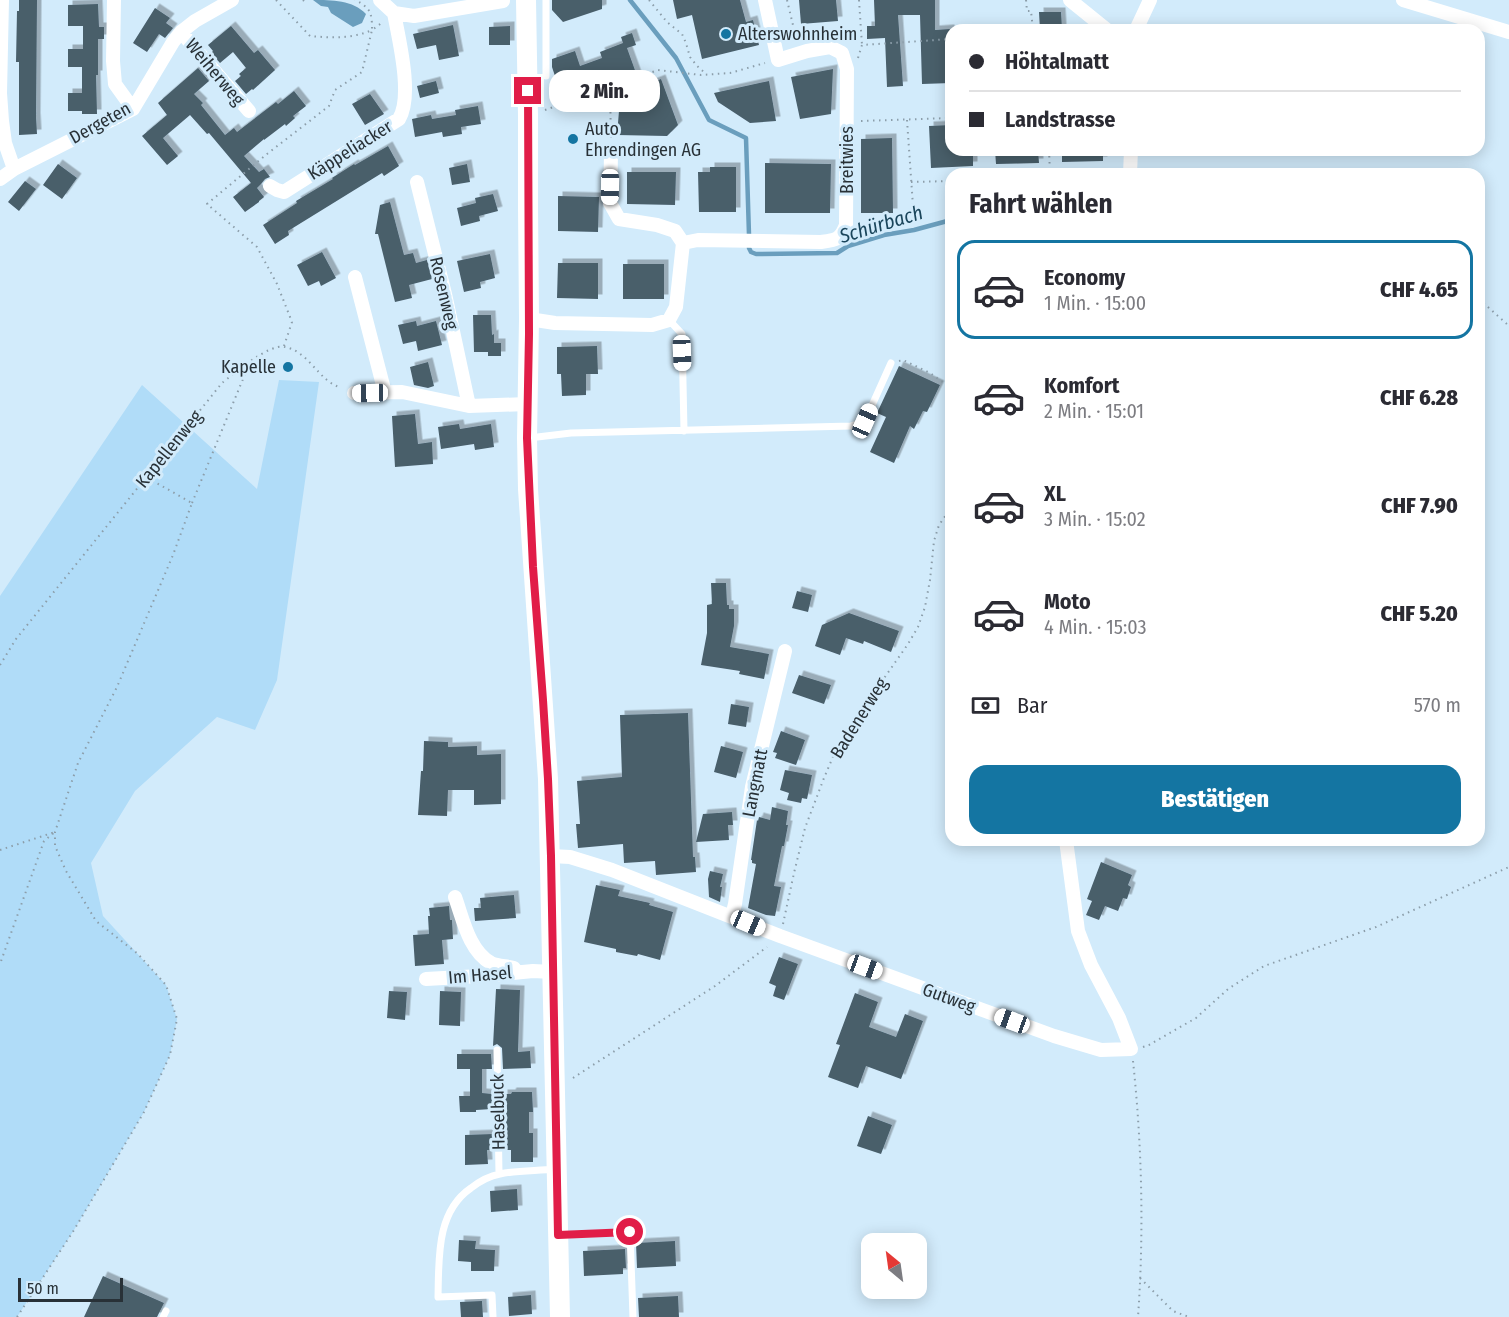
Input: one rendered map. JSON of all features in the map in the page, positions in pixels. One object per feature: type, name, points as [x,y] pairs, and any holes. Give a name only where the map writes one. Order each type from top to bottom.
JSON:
[{"type":"main road","points":[[526,0],[528,489],[551,856],[543,971],[555,1089],[560,1317]]},
{"type":"street","points":[[2,0],[0,93],[5,143],[14,169]]},
{"type":"street","points":[[114,0],[114,84],[134,109]]},
{"type":"street","points":[[380,0],[394,13],[414,16],[502,1]]},
{"type":"street","points":[[765,0],[778,60],[831,47],[842,53],[845,62]]},
{"type":"street","points":[[1071,0],[1100,24]]},
{"type":"street","points":[[1139,24],[1150,0]]},
{"type":"street","points":[[1403,0],[1482,24]]},
{"type":"street","name":"Dergeten","points":[[0,179],[14,169],[134,109],[181,32],[224,2]]},
{"type":"street","name":"Käppeliacker","points":[[270,186],[284,192],[399,119],[403,113],[405,87],[394,13]]},
{"type":"street","points":[[1485,25],[1509,32]]},
{"type":"street","name":"Weiherweg","points":[[181,32],[249,111]]},
{"type":"street","name":"Breitwies","points":[[683,243],[698,240],[821,242],[835,240],[842,234],[846,225],[847,208],[847,69],[845,62]]},
{"type":"street","points":[[529,320],[555,323],[652,325],[669,320],[676,307],[683,243],[675,231],[657,225],[619,219],[610,203],[611,154]]},
{"type":"street","name":"Rosenweg","points":[[417,182],[445,294],[469,406]]},
{"type":"street","points":[[355,277],[385,393]]},
{"type":"street","points":[[354,393],[402,392],[469,406],[527,404]]},
{"type":"street","name":"Langmatt","points":[[732,916],[752,787],[785,651]]},
{"type":"street","points":[[1067,846],[1078,931],[1131,1049]]},
{"type":"street","name":"Gutweg","points":[[551,856],[570,857],[612,870],[780,936],[1064,1039],[1101,1050],[1131,1049]]},
{"type":"street","name":"Im Hasel","points":[[455,897],[472,941],[482,957],[493,964],[543,971]]},
{"type":"street","name":"Im Hasel","points":[[426,979],[543,971]]},
{"type":"lane","points":[[546,0],[546,76]]},
{"type":"lane","points":[[669,320],[681,334],[684,431]]},
{"type":"lane","points":[[527,438],[571,433],[851,426],[865,421],[891,363]]},
{"type":"lane","name":"Haselbuck","points":[[497,1050],[499,1174]]},
{"type":"lane","name":"Haselbuck","points":[[493,1317],[492,1295],[438,1297],[440,1245],[448,1215],[462,1194],[484,1179],[499,1174],[557,1169]]},
{"type":"lane","points":[[558,1235],[630,1232],[633,1317]]},
{"type":"path","points":[[276,0],[310,36],[334,38],[360,35],[372,30],[394,13]]},
{"type":"path","points":[[356,0],[367,6],[372,16],[372,30],[362,72]]},
{"type":"path","points":[[649,0],[666,22],[682,34],[690,57],[706,74]]},
{"type":"path","points":[[787,0],[799,53]]},
{"type":"path","points":[[845,62],[857,59],[862,45],[859,0]]},
{"type":"path","points":[[1026,0],[1027,11],[1031,11],[1032,24]]},
{"type":"path","points":[[862,45],[945,39]]},
{"type":"path","points":[[528,116],[658,70],[700,75],[730,74],[778,60]]},
{"type":"path","points":[[610,87],[611,154]]},
{"type":"path","points":[[846,121],[945,118]]},
{"type":"path","points":[[907,120],[913,206]]},
{"type":"path","points":[[911,182],[945,181]]},
{"type":"path","points":[[1485,304],[1509,326]]},
{"type":"path","name":"Kapellenweg","points":[[0,665],[16,639],[222,383],[252,360],[284,346],[300,353],[329,383],[354,393]]},
{"type":"path","points":[[17,1317],[74,1230],[144,1112],[170,1055],[177,1019],[166,985],[138,954],[96,921],[66,871],[55,846],[55,832],[78,764],[117,687],[252,360]]},
{"type":"path","points":[[891,363],[903,360],[930,373],[945,384]]},
{"type":"path","points":[[146,477],[192,502]]},
{"type":"path","name":"Badenerweg","points":[[780,936],[806,828],[824,778],[852,724],[918,627],[925,607],[934,541],[939,525],[945,516]]},
{"type":"path","points":[[0,850],[55,832]]},
{"type":"path","points":[[0,964],[44,841],[55,832]]},
{"type":"path","points":[[1137,1317],[1142,1189],[1137,1098],[1131,1049],[1149,1045],[1196,1018],[1228,989],[1264,966],[1376,927],[1509,867]]},
{"type":"path","points":[[555,1089],[715,986],[780,936]]},
{"type":"path","points":[[1140,1278],[1173,1311],[1189,1317]]},
{"type":"shaded area","points":[[313,0],[349,3],[366,14],[362,23],[353,27],[331,13],[328,7],[321,6]]},
{"type":"shaded area","points":[[279,380],[319,382],[277,680],[255,730],[217,717],[135,791],[91,863],[103,916],[166,985],[177,1019],[170,1055],[144,1112],[74,1230],[17,1317],[0,1317],[0,596],[142,385],[257,489]]},
{"type":"building","points":[[19,0],[37,0],[37,134],[19,135],[19,62],[16,62]]},
{"type":"building","points":[[552,0],[602,0],[602,9],[563,22],[552,10]]},
{"type":"building","name":"Alterswohnheim","points":[[673,0],[740,0],[746,22],[753,20],[759,45],[702,59],[692,15],[677,19]]},
{"type":"building","points":[[799,0],[836,0],[838,21],[801,24]]},
{"type":"building","points":[[874,0],[935,0],[935,30],[945,29],[945,83],[922,84],[920,15],[898,15],[903,86],[887,87],[885,38],[867,39],[867,26],[875,26]]},
{"type":"building","points":[[98,4],[99,27],[104,27],[104,39],[98,39],[97,114],[82,114],[82,111],[68,111],[68,93],[82,93],[82,67],[68,67],[68,49],[83,49],[83,26],[68,26],[68,5]]},
{"type":"building","points":[[155,8],[170,18],[166,23],[173,28],[165,38],[159,34],[147,52],[133,43]]},
{"type":"building","points":[[1039,12],[1061,12],[1062,24],[1040,24]]},
{"type":"building","points":[[453,25],[459,56],[439,60],[436,45],[417,49],[413,34]]},
{"type":"building","points":[[231,26],[254,53],[258,50],[275,70],[246,94],[235,81],[246,68],[233,52],[220,63],[211,53],[213,51],[208,45]]},
{"type":"building","points":[[510,26],[510,45],[489,45],[489,27]]},
{"type":"building","points":[[632,33],[636,45],[627,48],[641,87],[661,79],[678,125],[667,136],[617,135],[622,75],[561,94],[552,67],[552,59],[575,51],[580,66],[602,58],[600,52],[623,43],[621,37]]},
{"type":"building","points":[[198,68],[209,81],[194,94],[225,135],[234,128],[237,132],[294,91],[306,106],[293,116],[295,118],[286,126],[285,124],[244,156],[259,172],[264,169],[270,177],[257,188],[264,197],[245,212],[233,197],[251,183],[209,133],[207,134],[190,115],[163,138],[178,156],[167,165],[142,136],[167,115],[158,103]]},
{"type":"building","points":[[833,69],[831,114],[800,119],[791,77]]},
{"type":"building","points":[[436,81],[439,93],[420,98],[417,86]]},
{"type":"building","points":[[769,81],[776,121],[750,123],[718,102],[714,93]]},
{"type":"building","points":[[370,94],[384,114],[365,125],[352,104]]},
{"type":"building","points":[[478,106],[481,124],[461,127],[462,134],[443,137],[442,132],[415,137],[412,119],[431,115],[432,119],[456,115],[455,110]]},
{"type":"building","points":[[945,125],[945,156],[973,156],[973,166],[931,168],[929,126]]},
{"type":"building","points":[[892,138],[893,213],[861,213],[861,139]]},
{"type":"building","points":[[388,146],[399,166],[384,176],[382,173],[288,231],[289,235],[275,244],[263,225],[354,164]]},
{"type":"building","points":[[995,156],[1038,156],[1039,163],[996,164]]},
{"type":"building","points":[[1062,156],[1103,156],[1103,161],[1062,162]]},
{"type":"building","points":[[765,163],[831,164],[830,213],[765,213]]},
{"type":"building","points":[[58,164],[77,178],[62,199],[43,185]]},
{"type":"building","points":[[467,164],[470,182],[452,185],[449,168]]},
{"type":"building","points":[[710,167],[736,167],[736,212],[699,212],[698,172],[710,172]]},
{"type":"building","points":[[627,172],[676,172],[675,205],[627,204]]},
{"type":"building","points":[[25,181],[36,189],[19,211],[8,202]]},
{"type":"building","points":[[493,194],[498,211],[479,216],[480,221],[461,226],[457,208],[476,203],[475,198]]},
{"type":"building","points":[[558,196],[599,197],[598,232],[558,231]]},
{"type":"building","points":[[390,202],[404,255],[413,253],[416,263],[427,260],[432,279],[409,285],[412,298],[395,302],[378,234],[375,234],[380,205]]},
{"type":"building","points":[[322,252],[336,278],[321,286],[319,281],[308,286],[297,265]]},
{"type":"building","points":[[490,254],[495,278],[480,282],[481,288],[464,292],[457,261]]},
{"type":"building","points":[[558,263],[598,263],[598,299],[557,298]]},
{"type":"building","points":[[623,264],[664,264],[664,299],[623,299]]},
{"type":"building","points":[[473,315],[491,315],[492,335],[494,334],[494,343],[501,343],[501,356],[488,356],[488,352],[474,352]]},
{"type":"building","points":[[416,321],[417,326],[436,321],[442,345],[418,351],[416,341],[403,344],[398,325]]},
{"type":"building","points":[[597,346],[598,374],[586,374],[586,395],[562,396],[561,374],[557,374],[557,347]]},
{"type":"building","points":[[428,362],[434,386],[428,388],[414,385],[410,367]]},
{"type":"building","points":[[899,366],[940,385],[927,412],[923,411],[914,429],[910,426],[894,463],[870,452],[886,417],[877,413]]},
{"type":"building","points":[[415,414],[418,444],[432,442],[433,464],[395,467],[392,416]]},
{"type":"building","points":[[459,424],[460,429],[491,424],[494,447],[475,450],[474,444],[441,449],[438,427]]},
{"type":"building","points":[[711,583],[726,583],[727,605],[729,609],[734,609],[730,647],[769,654],[764,679],[739,674],[740,671],[701,665],[707,633],[707,605],[712,604]]},
{"type":"building","points":[[797,591],[812,595],[808,612],[792,608]]},
{"type":"building","points":[[849,613],[899,631],[891,652],[864,641],[863,644],[846,638],[840,655],[815,646],[822,625]]},
{"type":"building","points":[[799,675],[831,685],[824,704],[792,693]]},
{"type":"building","points":[[731,704],[749,707],[746,727],[728,724]]},
{"type":"building","points":[[688,713],[693,857],[695,857],[696,872],[656,875],[655,861],[624,863],[623,844],[578,848],[576,824],[580,824],[577,781],[622,777],[620,715]]},
{"type":"building","points":[[781,731],[805,740],[796,765],[775,758],[777,753],[773,752]]},
{"type":"building","points":[[424,741],[448,742],[448,747],[477,746],[477,755],[501,754],[501,804],[474,805],[474,790],[448,790],[447,816],[418,815]]},
{"type":"building","points":[[721,746],[743,752],[736,778],[714,772]]},
{"type":"building","points":[[785,770],[812,775],[807,799],[802,798],[801,803],[787,800],[789,793],[780,790]]},
{"type":"building","points":[[772,807],[788,811],[786,825],[788,825],[774,886],[781,887],[775,916],[748,908],[756,864],[751,860],[757,820],[759,817],[770,820]]},
{"type":"building","points":[[732,812],[733,825],[728,825],[729,840],[696,842],[703,814]]},
{"type":"building","points":[[1101,862],[1132,875],[1128,885],[1131,887],[1127,899],[1123,898],[1118,911],[1105,906],[1099,920],[1086,915],[1092,901],[1087,899]]},
{"type":"building","points":[[710,871],[723,874],[720,902],[709,897]]},
{"type":"building","points":[[596,885],[620,890],[618,896],[650,903],[649,905],[673,912],[660,960],[638,954],[637,956],[616,952],[616,949],[584,942]]},
{"type":"building","points":[[514,895],[516,918],[475,921],[474,908],[481,908],[480,898]]},
{"type":"building","points":[[449,906],[453,939],[442,940],[444,964],[415,966],[413,935],[429,934],[429,908]]},
{"type":"building","points":[[779,957],[798,964],[784,1000],[773,996],[776,986],[769,983]]},
{"type":"building","points":[[496,989],[520,990],[518,1052],[530,1051],[531,1068],[503,1069],[502,1048],[497,1044],[493,1046]]},
{"type":"building","points":[[389,991],[407,992],[405,1020],[387,1018]]},
{"type":"building","points":[[440,991],[461,992],[460,1026],[439,1025]]},
{"type":"building","points":[[855,993],[878,1002],[869,1027],[896,1037],[905,1014],[923,1021],[901,1079],[866,1066],[858,1088],[828,1077],[840,1045],[836,1044]]},
{"type":"building","points":[[457,1054],[491,1054],[492,1069],[482,1069],[482,1093],[492,1094],[492,1109],[460,1112],[459,1096],[470,1096],[470,1069],[457,1069]]},
{"type":"building","points":[[532,1092],[533,1112],[529,1112],[529,1133],[533,1133],[533,1162],[511,1162],[511,1150],[504,1150],[503,1094]]},
{"type":"building","points":[[868,1116],[892,1125],[881,1154],[857,1146]]},
{"type":"building","points":[[493,1134],[493,1150],[487,1150],[488,1164],[465,1165],[465,1135]]},
{"type":"building","points":[[517,1189],[518,1210],[491,1212],[490,1191]]},
{"type":"building","points":[[459,1240],[476,1241],[475,1249],[495,1250],[494,1271],[471,1271],[471,1262],[458,1261]]},
{"type":"building","points":[[675,1241],[676,1266],[637,1268],[636,1243]]},
{"type":"building","points":[[625,1249],[626,1268],[623,1268],[623,1274],[584,1276],[583,1251]]},
{"type":"building","points":[[103,1276],[164,1303],[157,1317],[84,1317]]},
{"type":"building","points":[[531,1295],[532,1314],[509,1316],[508,1297]]},
{"type":"building","points":[[678,1296],[679,1317],[639,1317],[638,1298]]},
{"type":"building","points":[[482,1301],[483,1317],[461,1317],[460,1302]]},
{"type":"waterway","name":"Schürbach","points":[[630,0],[676,58],[709,120],[746,138],[749,235]]},
{"type":"waterway","name":"Schürbach","points":[[749,248],[756,254],[837,253],[848,246],[884,235],[945,222]]},
{"type":"place","name":"Alterswohnheim","points":[[726,34]]},
{"type":"place","name":"Auto Ehrendingen AG","points":[[573,139]]},
{"type":"place","name":"Kapelle","points":[[288,367]]},
{"type":"route","points":[[528,91],[528,489],[548,779],[558,1235],[630,1232]]}]
